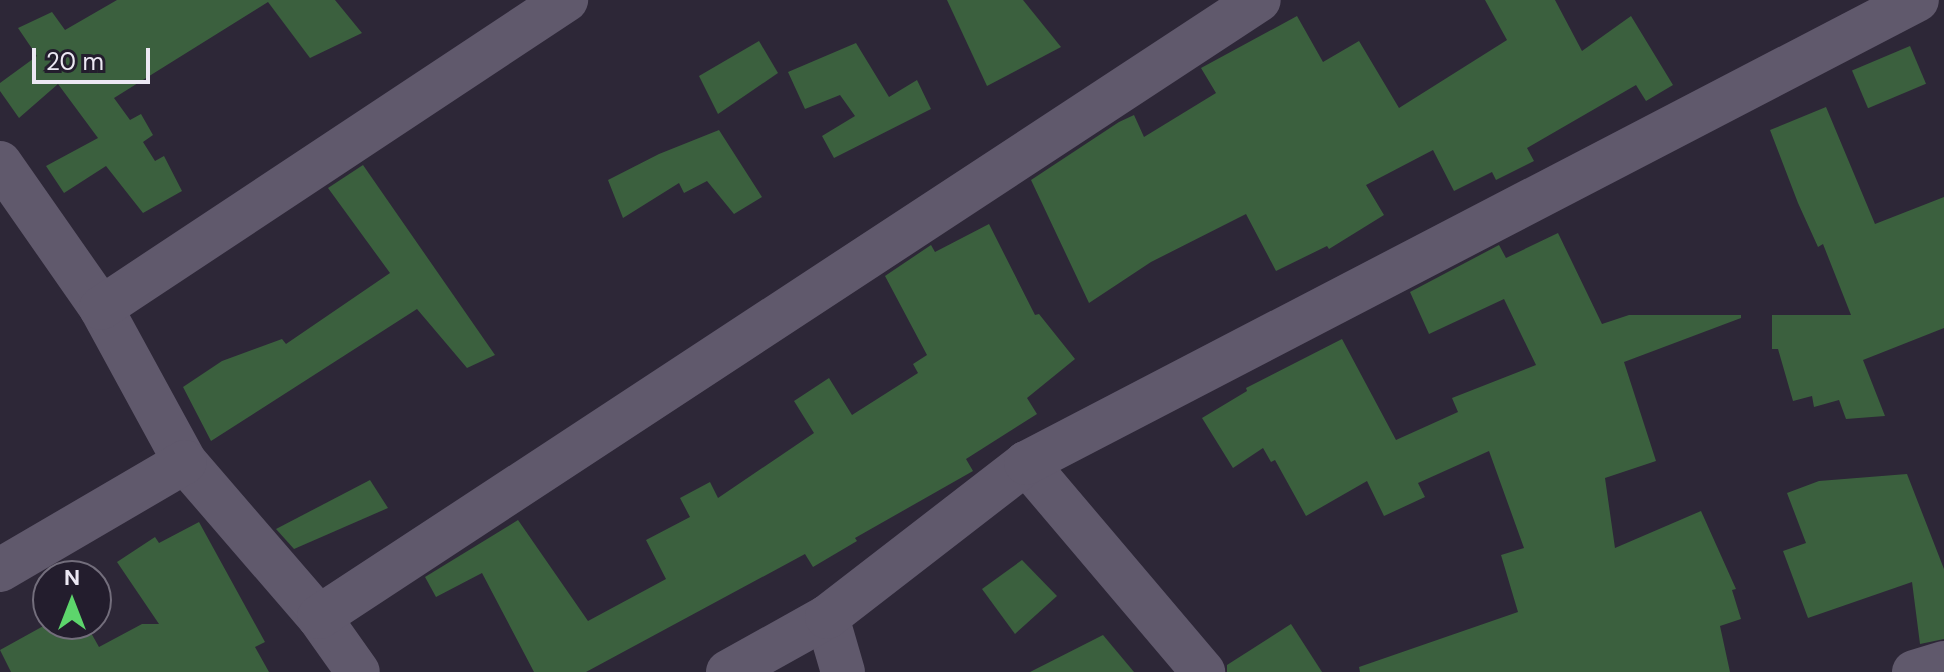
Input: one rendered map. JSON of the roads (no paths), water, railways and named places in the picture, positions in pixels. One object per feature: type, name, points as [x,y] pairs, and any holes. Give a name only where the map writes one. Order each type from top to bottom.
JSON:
[{"type":"street","points":[[101,308],[566,0]]},
{"type":"street","points":[[319,617],[1259,0]]},
{"type":"street","points":[[728,672],[827,617],[1026,463],[1917,0]]},
{"type":"street","points":[[7,190],[101,308],[185,462],[319,617],[358,672]]},
{"type":"street","points":[[0,570],[185,462]]},
{"type":"street","points":[[1026,463],[1203,672]]},
{"type":"street","points":[[827,617],[843,672]]},
{"type":"street","points":[[1914,672],[1944,663]]}]
